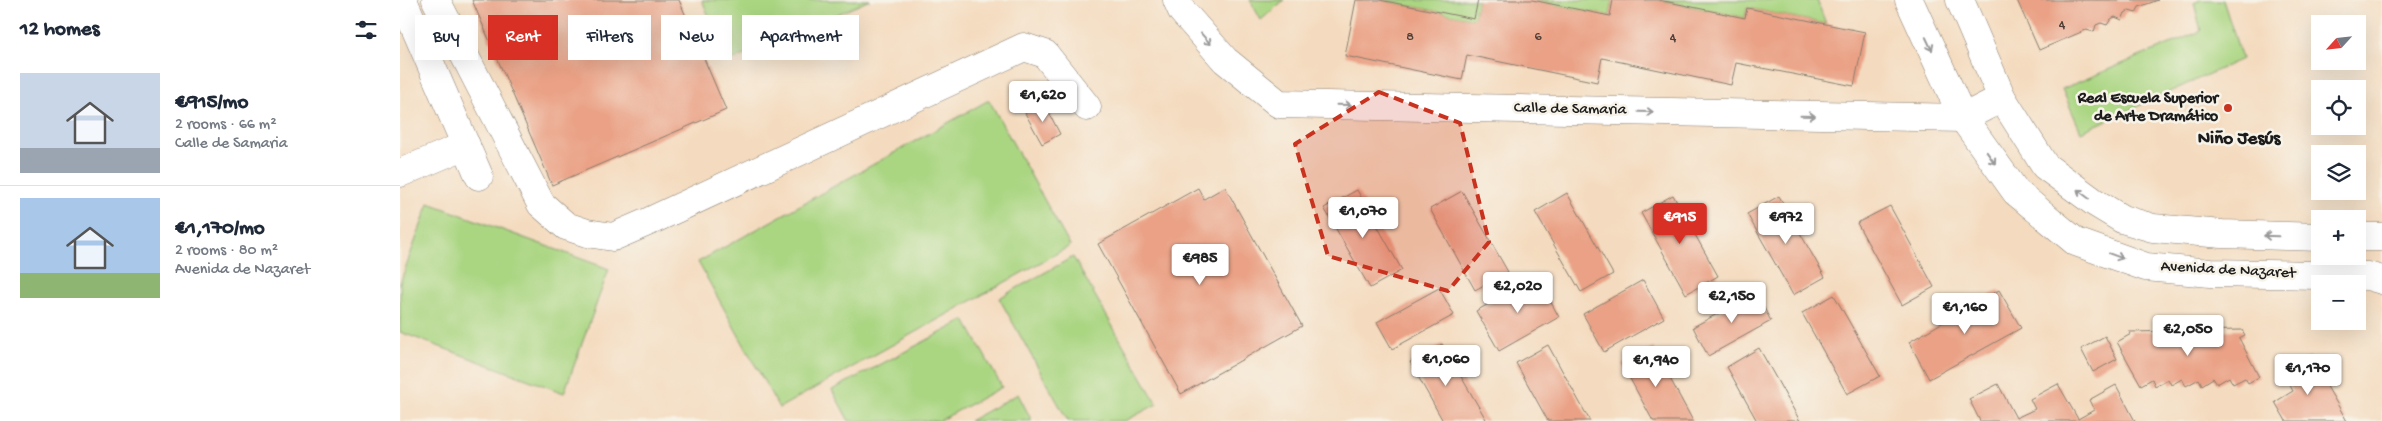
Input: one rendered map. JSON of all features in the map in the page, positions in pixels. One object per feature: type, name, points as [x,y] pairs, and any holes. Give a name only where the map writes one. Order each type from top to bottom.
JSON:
[{"type":"main road","points":[[403,0],[479,176]]},
{"type":"main road","points":[[436,0],[541,204],[566,226],[587,233],[613,237],[650,222],[1024,47],[1045,54],[1087,107]]},
{"type":"main road","name":"Calle de Samaria","points":[[1177,0],[1182,11],[1225,60],[1279,104],[1963,118],[2002,98]]},
{"type":"main road","name":"Avenida de Nazaret","points":[[1909,0],[1963,118],[2016,192],[2076,242],[2146,267],[2210,273],[2368,276],[2382,280]]},
{"type":"main road","points":[[1960,0],[2002,98],[2045,166],[2094,202],[2122,218],[2153,228],[2188,232],[2311,237]]},
{"type":"main road","points":[[400,173],[466,145]]},
{"type":"main road","points":[[2366,237],[2382,237]]},
{"type":"highlighted area","points":[[1379,92],[1460,123],[1489,242],[1448,291],[1328,256],[1295,144]]},
{"type":"green space","points":[[702,0],[870,0],[836,15],[742,15],[742,56],[728,62],[727,60],[732,60],[732,15],[708,15]]},
{"type":"green space","points":[[1250,0],[1284,0],[1261,20]]},
{"type":"green space","points":[[1380,0],[1478,0],[1474,19]]},
{"type":"green space","points":[[1532,0],[1613,0],[1610,16]]},
{"type":"green space","points":[[1659,0],[1817,0],[1826,24],[1747,8],[1745,18]]},
{"type":"green space","points":[[2200,0],[2223,0],[2242,59],[2081,132],[2062,89],[2201,31],[2194,3]]},
{"type":"green space","points":[[989,100],[1070,246],[779,408],[698,262]]},
{"type":"green space","points":[[429,203],[609,269],[564,393],[400,332],[400,283]]},
{"type":"green space","points":[[1073,257],[1157,404],[1125,421],[1068,421],[999,298]]},
{"type":"green space","points":[[965,320],[1002,387],[939,421],[849,421],[832,390]]},
{"type":"green space","points":[[1018,394],[1032,421],[969,421]]},
{"type":"building","points":[[472,0],[679,0],[685,15],[661,15],[661,60],[705,60],[726,110],[552,185],[498,60],[558,60],[558,15],[488,15],[488,37]]},
{"type":"building","points":[[1356,0],[1380,0],[1474,19],[1478,0],[1532,0],[1610,16],[1613,0],[1659,0],[1745,18],[1747,8],[1865,32],[1854,86],[1736,63],[1731,85],[1602,58],[1597,82],[1467,55],[1462,80],[1345,56]]},
{"type":"building","points":[[2017,0],[2158,0],[2139,7],[2136,13],[2129,11],[2125,13],[2122,20],[2115,17],[2107,25],[2101,23],[2096,25],[2094,32],[2086,30],[2039,50]]},
{"type":"building","points":[[1044,103],[1060,134],[1042,144],[1025,113]]},
{"type":"building","points":[[1225,187],[1302,326],[1181,394],[1098,244],[1198,188],[1204,199]]},
{"type":"building","points":[[1357,190],[1402,270],[1370,288],[1324,208]]},
{"type":"building","points":[[1462,191],[1508,272],[1475,290],[1430,209]]},
{"type":"building","points":[[1567,193],[1613,274],[1581,292],[1535,212]]},
{"type":"building","points":[[1673,195],[1718,276],[1686,294],[1641,213]]},
{"type":"building","points":[[1779,196],[1825,277],[1793,295],[1747,214]]},
{"type":"building","points":[[1890,206],[1934,287],[1902,305],[1857,223]]},
{"type":"building","points":[[1537,277],[1559,317],[1499,351],[1476,311]]},
{"type":"building","points":[[1643,280],[1664,318],[1604,352],[1583,314]]},
{"type":"building","points":[[1439,288],[1454,315],[1392,349],[1377,322]]},
{"type":"building","points":[[1999,290],[2021,328],[1929,379],[1909,342]]},
{"type":"building","points":[[1756,293],[1771,321],[1708,356],[1693,327]]},
{"type":"building","points":[[1834,295],[1880,376],[1847,394],[1802,313]]},
{"type":"building","points":[[2242,330],[2245,335],[2239,338],[2259,377],[2248,383],[2245,378],[2233,384],[2229,377],[2217,384],[2213,378],[2202,385],[2199,379],[2186,386],[2182,379],[2171,385],[2168,379],[2155,386],[2152,379],[2141,385],[2117,342],[2131,334],[2129,332]]},
{"type":"building","points":[[2105,336],[2117,359],[2093,372],[2081,349]]},
{"type":"building","points":[[1442,344],[1487,421],[1443,421],[1410,362]]},
{"type":"building","points":[[1548,345],[1590,421],[1548,421],[1516,363]]},
{"type":"building","points":[[1653,347],[1693,421],[1653,421],[1622,364]]},
{"type":"building","points":[[1759,348],[1800,421],[1757,421],[1727,367]]},
{"type":"building","points":[[2310,357],[2347,421],[2286,421],[2275,402],[2293,391],[2283,373]]},
{"type":"building","points":[[1998,384],[2016,418],[2035,409],[2030,399],[2058,384],[2078,419],[2094,410],[2089,400],[2116,385],[2135,421],[1980,421],[1969,399]]},
{"type":"place","name":"Real Escuela Superior de Arte Dramático","points":[[2228,108]]},
{"type":"district","name":"Niño Jesús","points":[[2239,139]]}]
